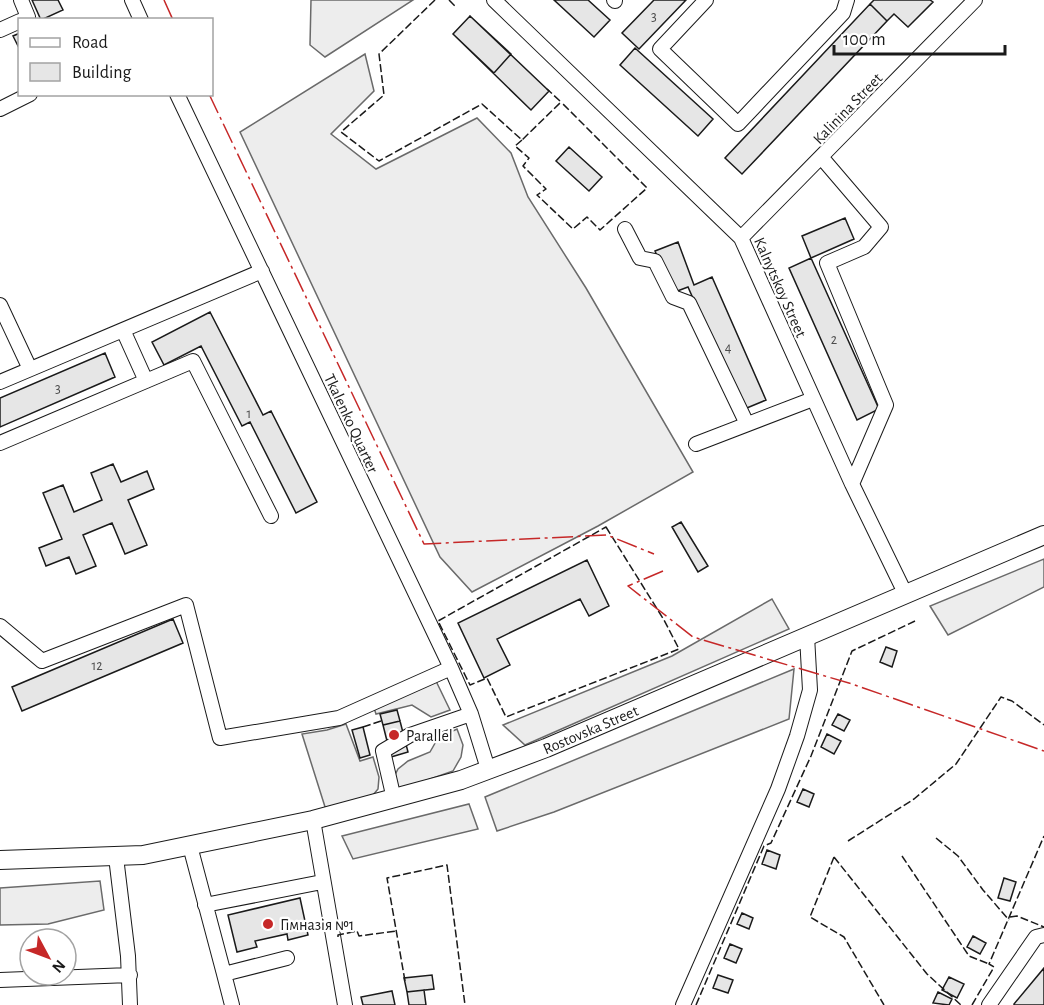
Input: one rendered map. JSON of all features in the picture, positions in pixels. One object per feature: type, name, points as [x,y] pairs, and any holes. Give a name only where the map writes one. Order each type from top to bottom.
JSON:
[{"type":"highway","name":"Rostovska Street","points":[[0,860],[143,855],[313,820],[461,780],[546,748],[1044,535]]},
{"type":"street","points":[[21,0],[28,17],[26,18]]},
{"type":"street","points":[[132,0],[140,18]]},
{"type":"street","name":"Kalnytskoy Street","points":[[495,0],[741,238],[852,484],[906,595]]},
{"type":"street","points":[[706,0],[660,49],[738,124],[843,14],[847,0]]},
{"type":"street","name":"Kalinina Street","points":[[741,238],[822,158],[968,2]]},
{"type":"street","points":[[0,30],[18,21]]},
{"type":"street","points":[[0,109],[26,96]]},
{"type":"street","name":"Tkalenko Quarter","points":[[178,96],[450,668],[471,714],[488,769]]},
{"type":"street","points":[[822,158],[881,227],[864,247],[827,263],[886,405],[852,484]]},
{"type":"street","points":[[626,229],[640,258],[655,261],[672,297],[689,303],[747,424]]},
{"type":"street","points":[[0,382],[262,271]]},
{"type":"street","points":[[0,305],[30,369]]},
{"type":"street","points":[[123,330],[146,381]]},
{"type":"street","points":[[0,442],[193,361],[271,516]]},
{"type":"street","points":[[696,444],[813,399]]},
{"type":"street","points":[[0,626],[42,661],[186,605],[220,738],[339,718],[450,668]]},
{"type":"street","points":[[683,1005],[778,789],[797,736],[810,690],[807,636]]},
{"type":"street","points":[[394,799],[383,751],[410,735],[471,714]]},
{"type":"street","points":[[313,820],[345,1005]]},
{"type":"street","points":[[190,846],[232,1005]]},
{"type":"street","points":[[116,857],[130,975],[130,1005]]},
{"type":"street","points":[[206,905],[322,882]]},
{"type":"street","points":[[989,1005],[1036,937],[1044,935]]},
{"type":"street","points":[[224,974],[287,958]]},
{"type":"street","points":[[0,980],[130,975]]},
{"type":"shaded area","points":[[311,0],[413,0],[325,57],[310,45]]},
{"type":"shaded area","points":[[365,54],[374,91],[331,134],[376,169],[477,118],[511,153],[528,197],[586,288],[693,472],[598,526],[472,592],[440,557],[240,132]]},
{"type":"shaded area","points":[[1044,559],[1044,587],[948,635],[930,606]]},
{"type":"shaded area","points":[[772,599],[789,629],[525,745],[503,725],[672,656]]},
{"type":"shaded area","points":[[794,669],[789,719],[554,812],[497,831],[485,797]]},
{"type":"shaded area","points":[[435,679],[450,710],[431,717],[412,705],[376,714],[374,708]]},
{"type":"shaded area","points":[[346,724],[360,761],[373,757],[379,777],[378,789],[373,795],[326,810],[302,734]]},
{"type":"shaded area","points":[[457,729],[463,745],[461,757],[453,771],[405,788],[396,788],[395,775],[398,769],[408,761],[430,752],[438,738]]},
{"type":"shaded area","points":[[469,804],[478,829],[353,859],[342,836]]},
{"type":"shaded area","points":[[100,881],[104,910],[48,924],[0,925],[0,888]]},
{"type":"building","points":[[32,0],[58,0],[63,10],[40,18]]},
{"type":"building","points":[[554,0],[588,0],[610,20],[594,37]]},
{"type":"building","points":[[654,0],[686,0],[639,49],[622,33]]},
{"type":"building","points":[[874,0],[930,0],[933,2],[908,27],[894,14],[887,21],[870,4]]},
{"type":"building","points":[[870,4],[887,21],[742,174],[725,158]]},
{"type":"building","points":[[470,16],[549,91],[531,110],[453,34]]},
{"type":"building","points":[[470,16],[511,54],[494,73],[453,34]]},
{"type":"building","points":[[18,34],[18,46],[13,36]]},
{"type":"building","points":[[635,48],[713,119],[698,136],[620,65]]},
{"type":"building","points":[[569,147],[602,177],[589,191],[556,161]]},
{"type":"building","points":[[845,218],[854,239],[811,258],[802,236]]},
{"type":"building","points":[[678,242],[694,285],[712,277],[766,400],[742,410],[688,287],[672,293],[655,251]]},
{"type":"building","points":[[811,258],[879,409],[857,420],[789,268]]},
{"type":"building","points":[[210,312],[263,415],[271,411],[317,502],[296,513],[250,422],[242,426],[201,346],[164,365],[152,342]]},
{"type":"building","points":[[105,353],[115,377],[0,427],[0,398]]},
{"type":"building","points":[[113,464],[121,482],[147,471],[154,489],[128,500],[147,545],[125,554],[112,523],[83,535],[96,566],[76,574],[69,557],[46,566],[39,548],[62,539],[43,493],[63,485],[74,512],[102,500],[91,473]]},
{"type":"building","points":[[681,522],[708,566],[698,572],[672,527]]},
{"type":"building","points":[[587,560],[609,606],[589,616],[580,599],[497,639],[510,665],[484,678],[458,623]]},
{"type":"building","points":[[173,619],[183,643],[22,711],[12,687]]},
{"type":"building","points":[[886,647],[897,651],[892,667],[880,662]]},
{"type":"building","points":[[397,710],[400,721],[383,725],[380,714]]},
{"type":"building","points":[[838,714],[850,720],[844,731],[832,725]]},
{"type":"building","points":[[400,721],[408,752],[391,757],[383,725]]},
{"type":"building","points":[[363,727],[370,755],[360,758],[352,730]]},
{"type":"building","points":[[827,734],[841,741],[834,754],[821,747]]},
{"type":"building","points":[[803,789],[814,794],[809,807],[797,802]]},
{"type":"building","points":[[767,850],[780,855],[776,869],[762,864]]},
{"type":"building","points":[[1004,878],[1016,882],[1010,901],[998,898]]},
{"type":"building","name":"Гімназія №1","points":[[300,898],[308,935],[288,940],[287,934],[255,941],[257,947],[237,952],[228,915]]},
{"type":"building","points":[[742,913],[753,918],[749,929],[737,924]]},
{"type":"building","points":[[973,936],[986,943],[980,954],[967,947]]},
{"type":"building","points":[[730,944],[742,949],[736,963],[724,958]]},
{"type":"building","points":[[1044,968],[1044,1005],[1014,1005],[1014,1004]]},
{"type":"building","points":[[432,975],[434,989],[407,992],[404,978]]},
{"type":"building","points":[[718,975],[733,980],[728,993],[713,988]]},
{"type":"building","points":[[949,977],[964,984],[957,998],[942,990]]},
{"type":"building","points":[[424,990],[426,1005],[409,1005],[407,992]]},
{"type":"building","points":[[392,991],[395,1005],[363,1005],[361,997]]},
{"type":"building","points":[[938,992],[952,999],[949,1005],[933,1003]]},
{"type":"fence","points":[[435,0],[379,54],[384,95],[341,132],[379,161],[482,104],[522,140],[561,102],[547,89]]},
{"type":"fence","points":[[449,0],[456,7]]},
{"type":"fence","points":[[522,140],[515,146],[529,158],[523,166],[546,189],[537,195],[573,229],[587,217],[600,230],[647,188],[561,102]]},
{"type":"fence","points":[[606,527],[664,620],[679,649],[506,717],[487,678],[470,685],[438,621],[606,527]]},
{"type":"fence","points":[[696,1005],[764,846],[771,843],[811,756],[852,651],[915,621]]},
{"type":"fence","points":[[848,841],[914,799],[956,764],[1001,697],[1012,701],[1044,725]]},
{"type":"fence","points":[[363,727],[381,721]]},
{"type":"fence","points":[[972,1005],[994,967],[989,964],[1044,836]]},
{"type":"fence","points":[[936,838],[958,856],[1009,920]]},
{"type":"fence","points":[[902,856],[969,956],[989,964]]},
{"type":"fence","points":[[834,857],[927,974],[961,1005]]},
{"type":"fence","points":[[834,857],[810,917],[844,937],[884,1005]]},
{"type":"fence","points":[[405,981],[387,878],[447,865],[465,1005]]},
{"type":"fence","points":[[1010,917],[1017,916],[1044,927]]},
{"type":"fence","points":[[338,937],[338,935],[357,931],[359,936],[396,931]]},
{"type":"power","points":[[164,0],[172,18]]},
{"type":"power","points":[[210,96],[424,544],[607,535],[654,554]]},
{"type":"power","points":[[663,571],[628,586],[693,637],[852,684],[1044,751]]},
{"type":"place","name":"Parallel","points":[[394,735]]},
{"type":"place","name":"Гімназія №1","points":[[268,924]]}]
